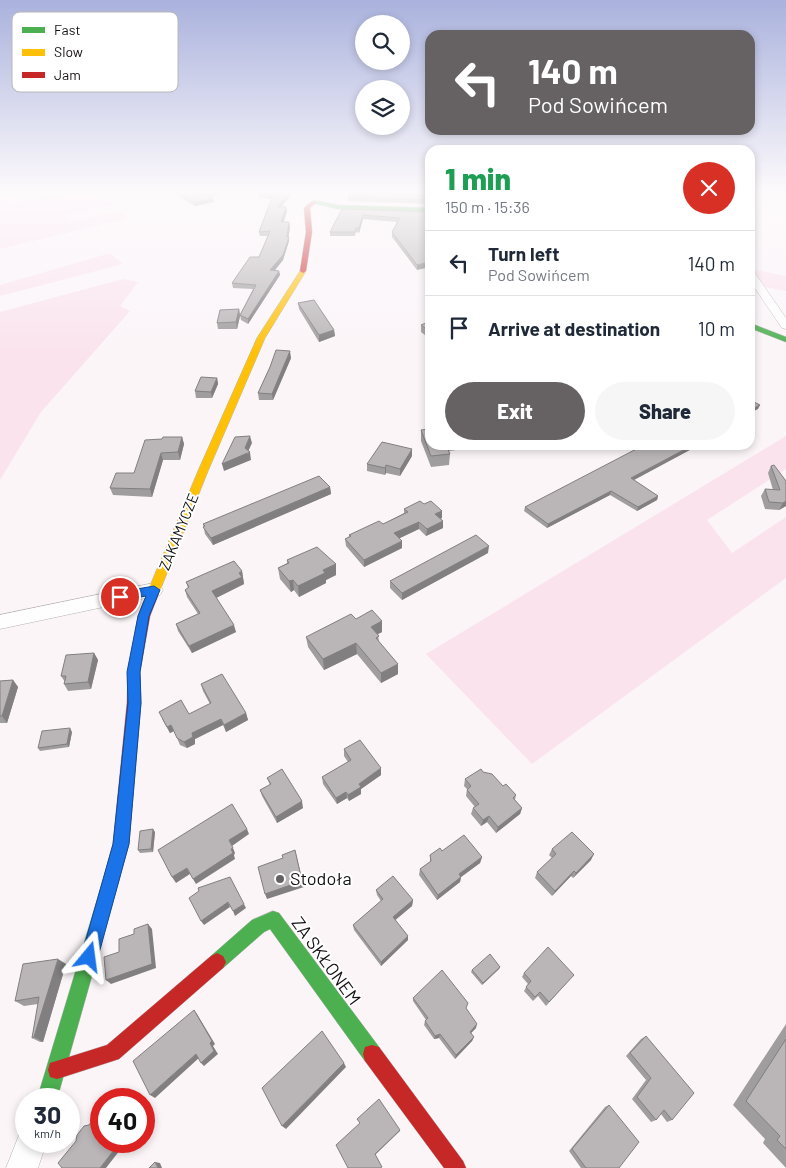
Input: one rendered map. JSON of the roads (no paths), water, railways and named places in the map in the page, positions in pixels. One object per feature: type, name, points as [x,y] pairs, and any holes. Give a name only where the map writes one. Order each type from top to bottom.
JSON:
[{"type":"street","name":"ZAKAMYCZE","points":[[51,1088],[58,1070],[121,844],[134,703],[134,672],[144,616],[261,338],[304,270],[307,245]]},
{"type":"street","points":[[755,281],[786,326]]},
{"type":"street","points":[[755,327],[786,339]]},
{"type":"street","points":[[0,622],[154,590]]},
{"type":"street","name":"ZA SKŁONEM","points":[[58,1070],[112,1052],[258,926],[273,919],[456,1168]]},
{"type":"street","points":[[22,1168],[28,1153]]},
{"type":"place","name":"Stodoła","points":[[280,879]]}]
